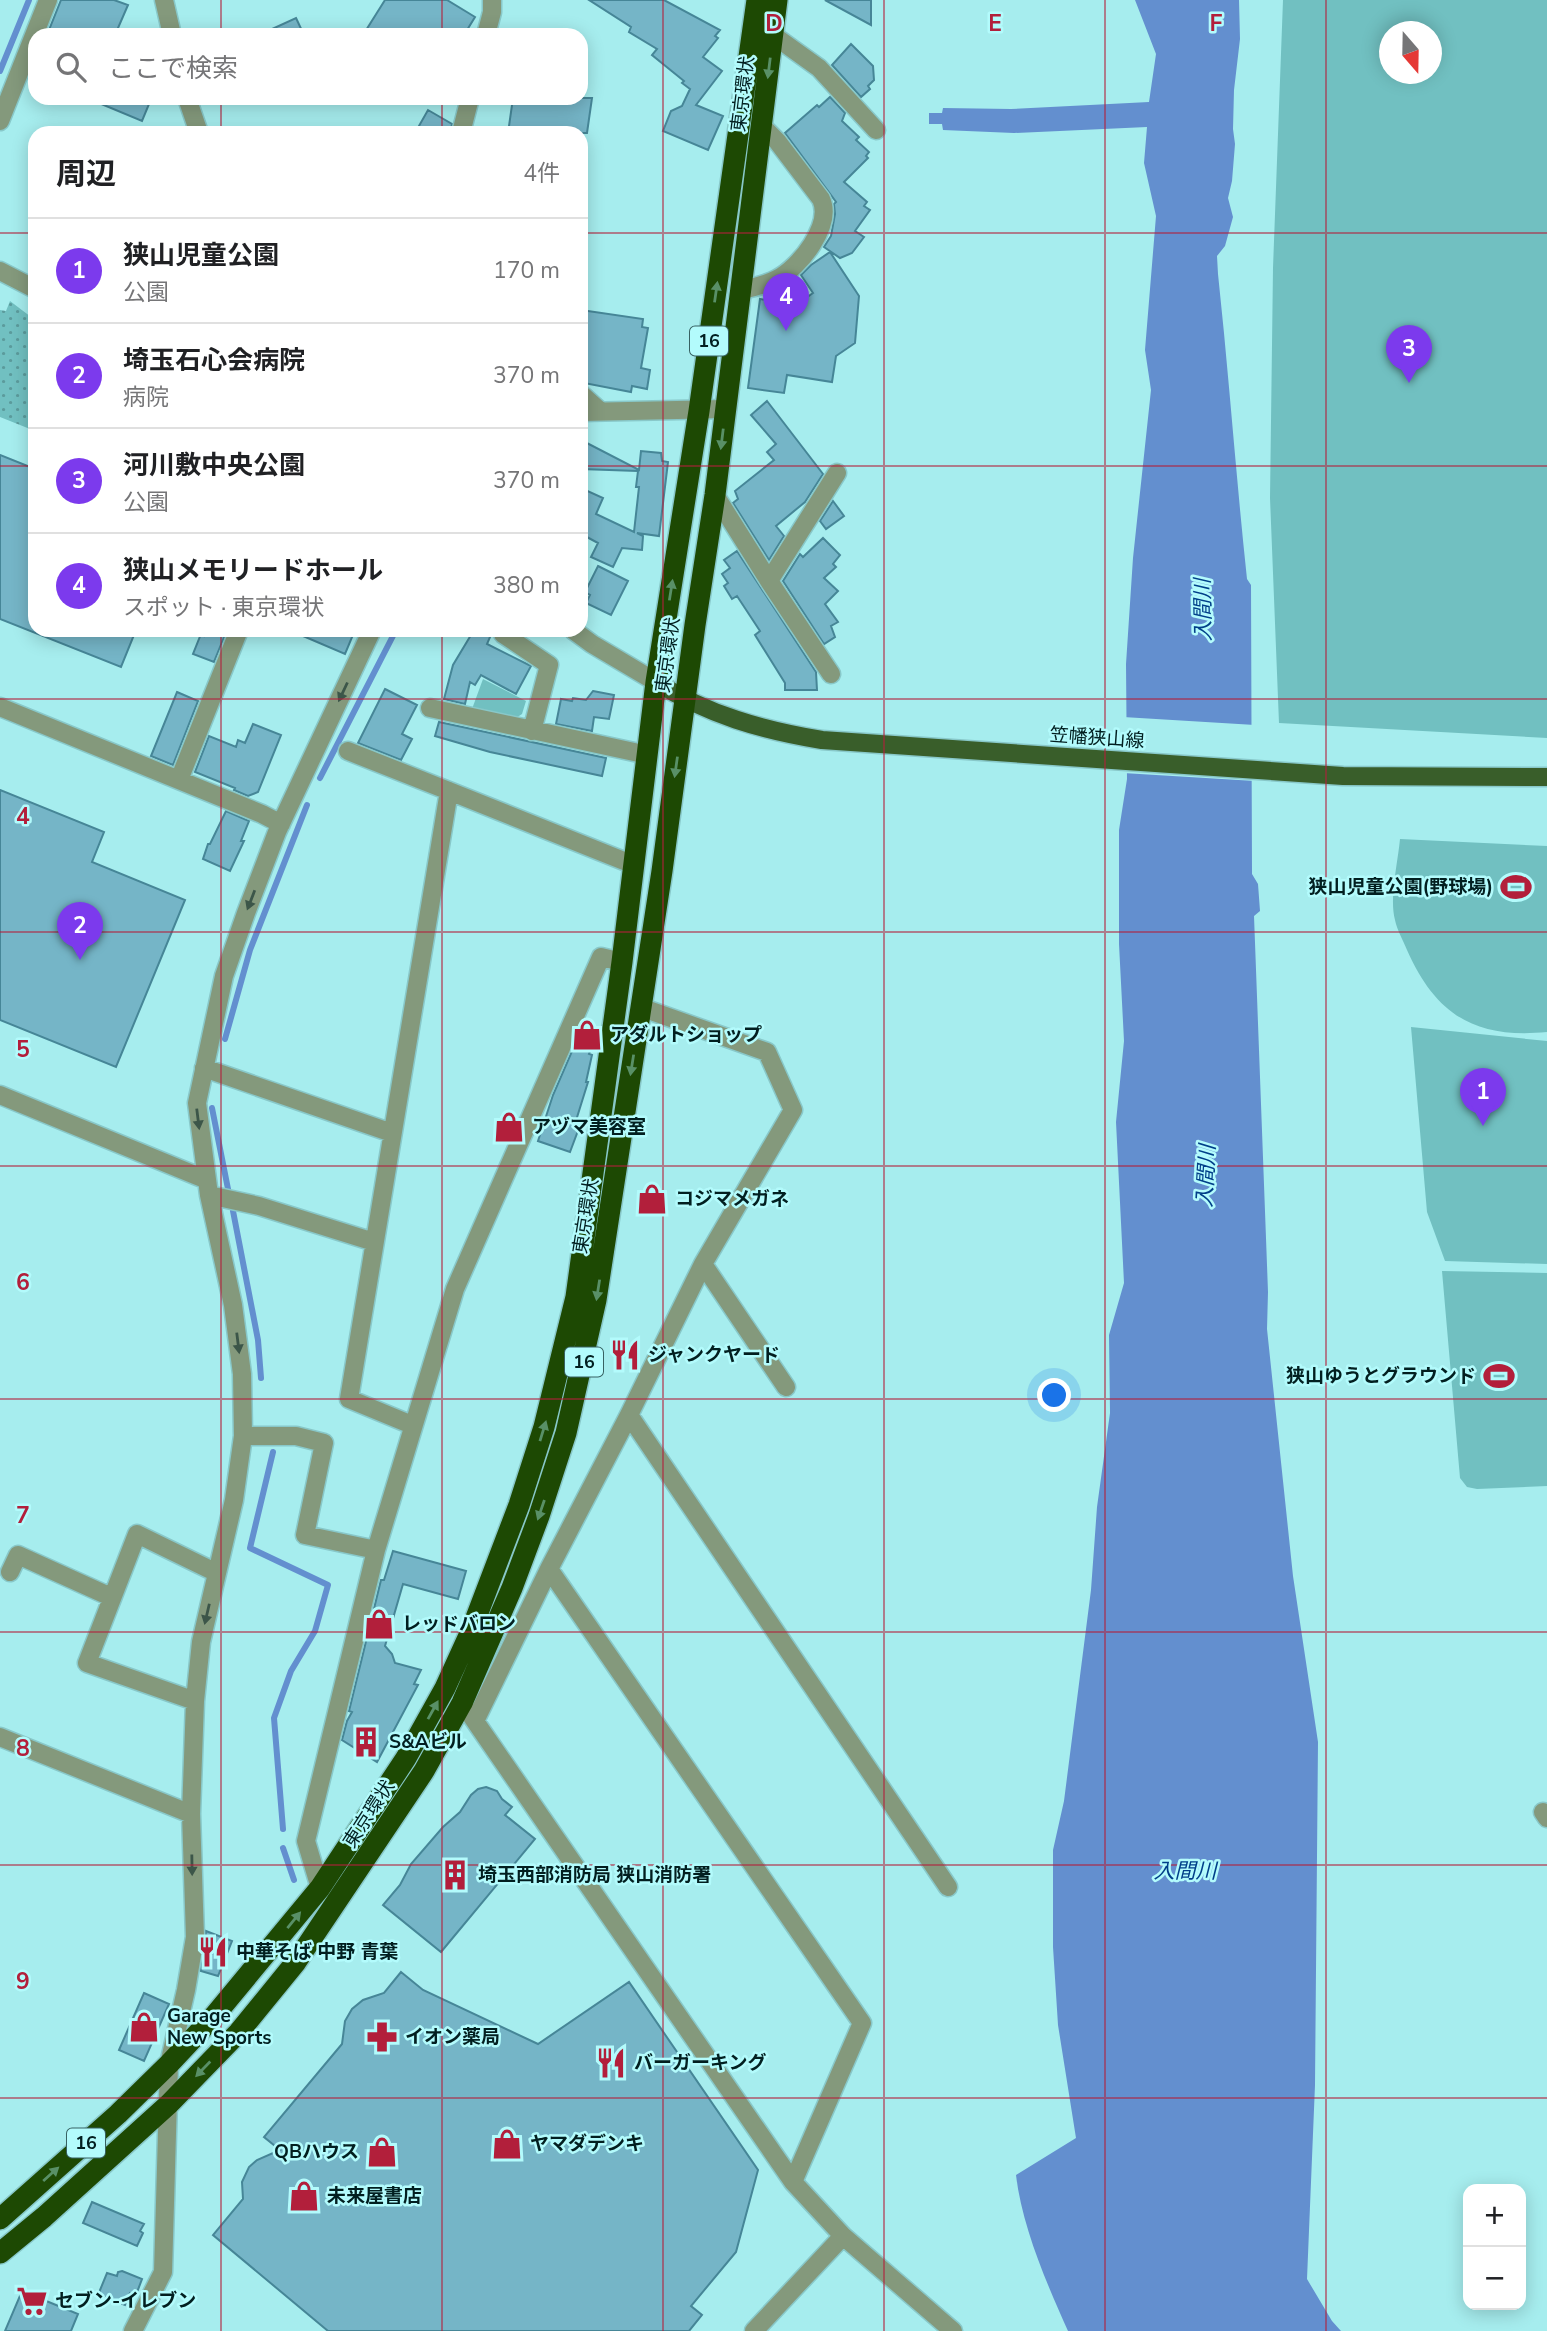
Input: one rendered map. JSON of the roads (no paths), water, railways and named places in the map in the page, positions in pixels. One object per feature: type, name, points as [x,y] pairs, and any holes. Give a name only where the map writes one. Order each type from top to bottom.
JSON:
[{"type":"highway","name":"東京環状","points":[[0,2253],[169,2104],[239,2032],[296,1962],[417,1783],[462,1703],[512,1588],[539,1516],[569,1419],[596,1300],[715,495],[777,0]]},
{"type":"highway","name":"東京環状","points":[[0,2219],[118,2114],[169,2064],[215,2015],[320,1888],[407,1758],[445,1688],[471,1631],[519,1505],[548,1413],[576,1297],[622,962],[656,681],[699,411],[754,3]]},
{"type":"main road","name":"笠幡狭山線","points":[[656,681],[685,700],[759,727],[801,736],[861,743],[1343,776],[1547,777]]},
{"type":"street","points":[[37,28],[48,0]]},
{"type":"street","points":[[164,0],[170,28]]},
{"type":"street","points":[[488,28],[492,0]]},
{"type":"street","points":[[773,35],[819,68],[876,130]]},
{"type":"street","points":[[2,115],[28,50]]},
{"type":"street","points":[[189,105],[197,126]]},
{"type":"street","points":[[463,126],[468,105]]},
{"type":"street","points":[[741,291],[776,280],[792,270],[805,256],[818,232],[825,208],[777,141],[762,126]]},
{"type":"street","points":[[0,271],[28,285]]},
{"type":"street","points":[[588,400],[600,411]]},
{"type":"street","points":[[588,412],[725,409]]},
{"type":"street","points":[[769,581],[837,473]]},
{"type":"street","points":[[715,495],[831,674]]},
{"type":"street","points":[[179,780],[236,637]]},
{"type":"street","points":[[136,2329],[163,2272],[169,2064],[195,1937],[191,1814],[195,1701],[201,1642],[234,1500],[243,1436],[242,1374],[233,1305],[208,1188],[197,1103],[224,976],[281,824],[369,637]]},
{"type":"street","points":[[507,637],[549,665],[532,731]]},
{"type":"street","points":[[583,637],[656,681]]},
{"type":"street","points":[[0,707],[281,824]]},
{"type":"street","points":[[430,708],[648,755]]},
{"type":"street","points":[[348,751],[634,865]]},
{"type":"street","points":[[412,1425],[349,1399],[449,791]]},
{"type":"street","points":[[320,1888],[306,1841],[376,1550],[455,1289],[601,957],[622,962]]},
{"type":"street","points":[[475,1721],[702,1264],[793,1110],[767,1052],[640,1007]]},
{"type":"street","points":[[204,1068],[393,1133]]},
{"type":"street","points":[[0,1095],[208,1188],[374,1242]]},
{"type":"street","points":[[702,1264],[786,1387]]},
{"type":"street","points":[[629,1415],[948,1887]]},
{"type":"street","points":[[243,1436],[296,1436],[324,1443],[306,1535],[376,1550]]},
{"type":"street","points":[[195,1701],[87,1662],[137,1534],[217,1573]]},
{"type":"street","points":[[10,1572],[18,1555],[111,1597]]},
{"type":"street","points":[[549,1569],[862,2023],[793,2182]]},
{"type":"street","points":[[462,1703],[793,2182],[843,2236],[953,2331]]},
{"type":"street","points":[[0,1737],[191,1814]]},
{"type":"street","points":[[754,2331],[843,2236]]},
{"type":"water","name":"入間川","points":[[1135,0],[1239,0],[1240,39],[1234,90],[1235,144],[1228,198],[1233,217],[1225,246],[1217,256],[1243,541],[1247,579],[1251,585],[1252,874],[1258,884],[1260,911],[1254,916],[1268,1292],[1267,1329],[1293,1576],[1318,1742],[1315,2085],[1307,2279],[1341,2331],[1068,2331],[1030,2235],[1016,2175],[1076,2138],[1058,2025],[1053,1947],[1053,1850],[1064,1801],[1091,1590],[1097,1507],[1110,1413],[1109,1335],[1124,1283],[1116,1122],[1124,1041],[1119,944],[1119,830],[1127,779],[1126,664],[1133,558],[1151,390],[1145,350],[1156,216],[1144,163],[1147,127],[1014,133],[943,130],[942,124],[929,124],[929,113],[942,113],[943,108],[1011,109],[1149,102],[1156,54]]},
{"type":"waterway","points":[[0,71],[29,0]]},
{"type":"waterway","points":[[320,778],[392,637]]},
{"type":"waterway","points":[[225,1039],[250,950],[307,805]]},
{"type":"waterway","points":[[212,1108],[228,1189]]},
{"type":"waterway","points":[[233,1211],[258,1340],[261,1378]]},
{"type":"waterway","points":[[273,1452],[250,1548],[328,1585],[315,1631],[291,1671],[274,1718],[283,1829]]},
{"type":"waterway","points":[[283,1848],[294,1880]]},
{"type":"place","name":"狭山メモリードホール","points":[[786,331]]},
{"type":"place","name":"河川敷中央公園","points":[[1409,383]]},
{"type":"place","name":"狭山児童公園(野球場)","points":[[1516,887]]},
{"type":"place","name":"埼玉石心会病院","points":[[80,960]]},
{"type":"place","name":"アダルトショップ","points":[[587,1035]]},
{"type":"place","name":"狭山児童公園","points":[[1483,1126]]},
{"type":"place","name":"アヅマ美容室","points":[[509,1127]]},
{"type":"place","name":"コジマメガネ","points":[[652,1199]]},
{"type":"place","name":"ジャンクヤード","points":[[625,1355]]},
{"type":"place","name":"狭山ゆうとグラウンド","points":[[1499,1376]]},
{"type":"place","name":"レッドバロン","points":[[379,1624]]},
{"type":"place","name":"S&Aビル","points":[[366,1742]]},
{"type":"place","name":"埼玉西部消防局 狭山消防署","points":[[455,1875]]},
{"type":"place","name":"中華そば 中野 青葉","points":[[213,1952]]},
{"type":"place","name":"Garage New Sports","points":[[144,2027]]},
{"type":"place","name":"イオン薬局","points":[[382,2037]]},
{"type":"place","name":"バーガーキング","points":[[611,2063]]},
{"type":"place","name":"ヤマダデンキ","points":[[507,2144]]},
{"type":"place","name":"QBハウス","points":[[382,2152]]},
{"type":"place","name":"未来屋書店","points":[[304,2196]]},
{"type":"place","name":"セブン-イレブン","points":[[32,2301]]}]
